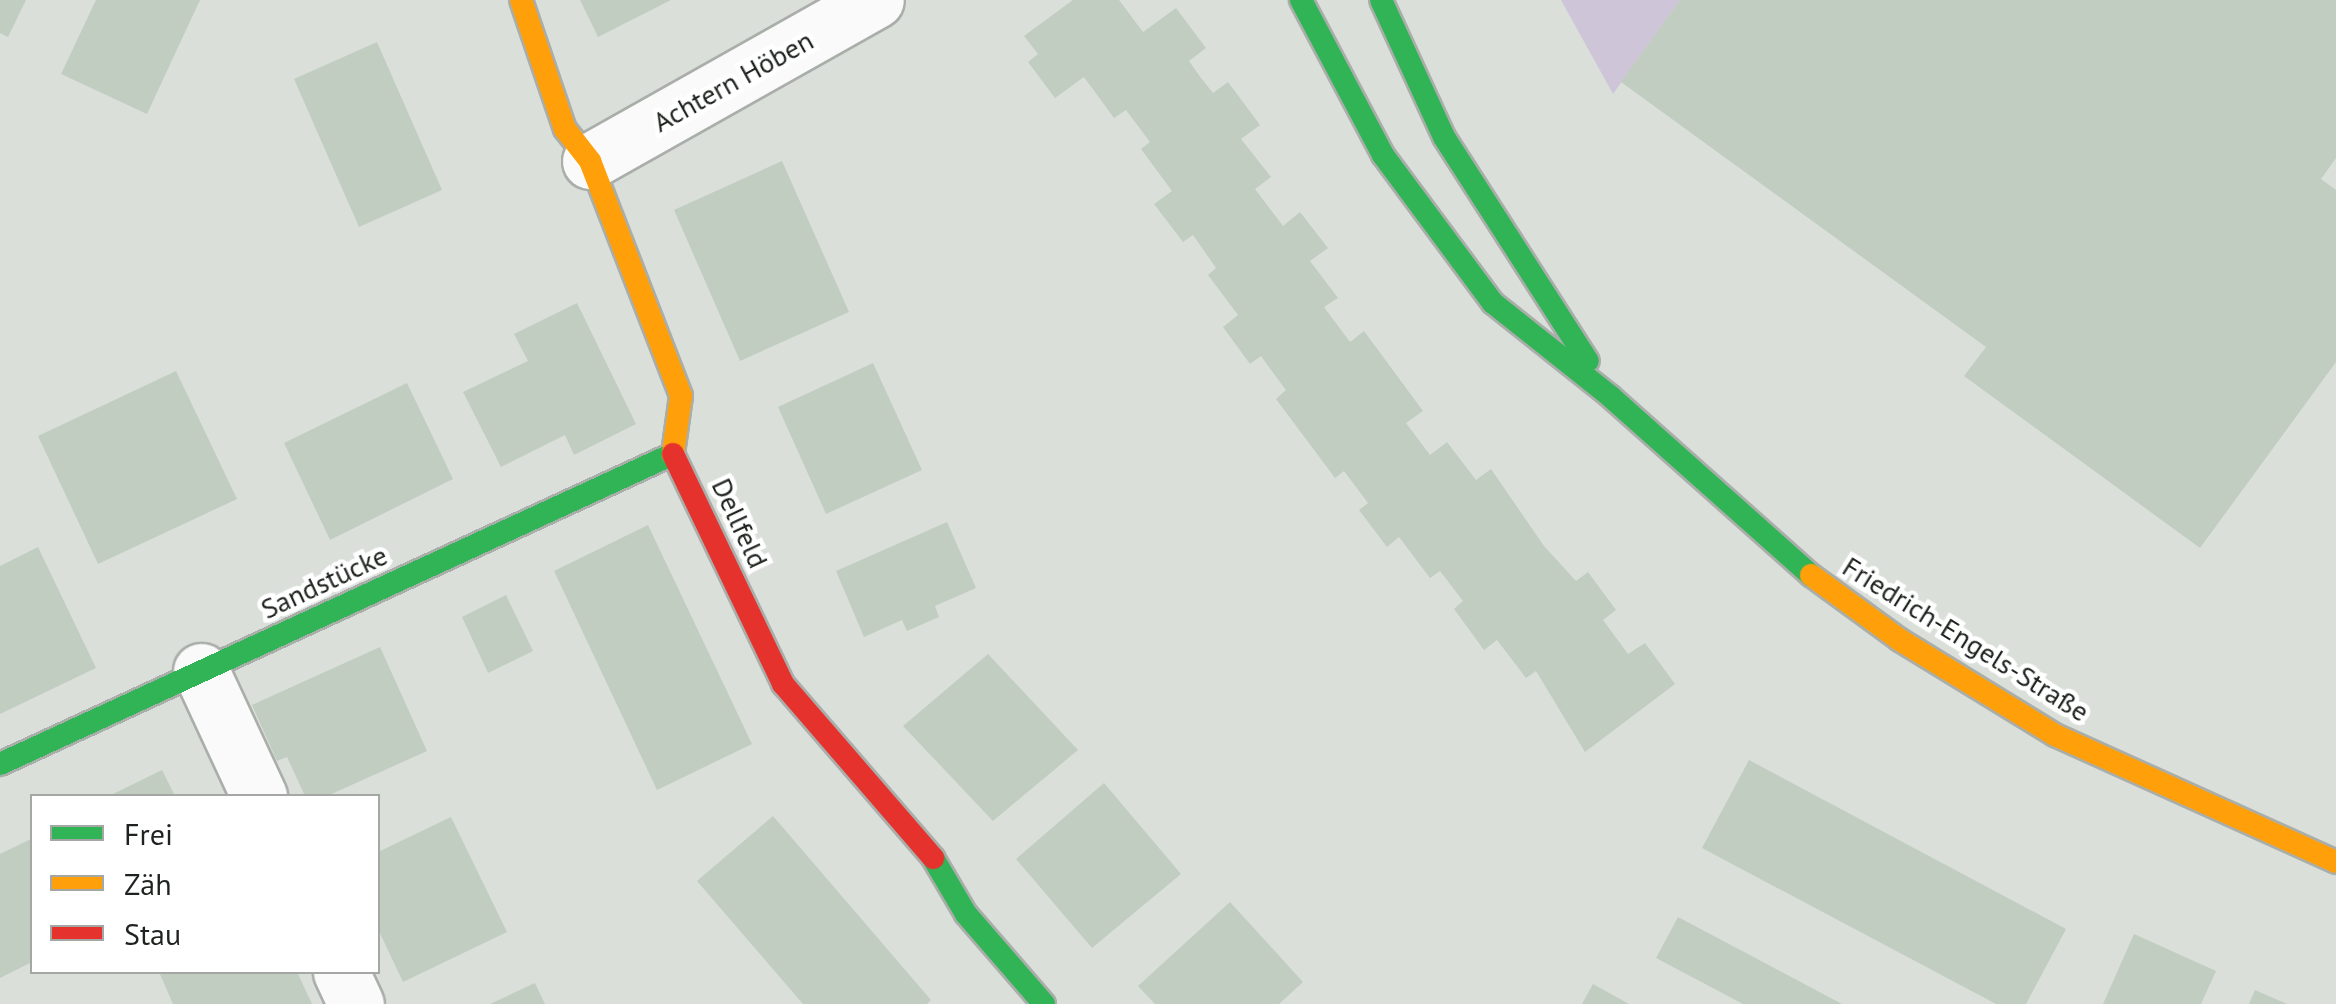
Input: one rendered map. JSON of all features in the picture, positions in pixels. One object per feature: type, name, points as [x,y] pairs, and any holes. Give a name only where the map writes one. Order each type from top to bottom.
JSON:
[{"type":"street","points":[[521,0],[565,129],[590,161],[681,396],[673,454]]},
{"type":"street","name":"Achtern Höben","points":[[590,161],[876,0]]},
{"type":"street","name":"Friedrich-Engels-Straße","points":[[1301,0],[1383,155],[1493,303],[1611,397],[1778,550],[1900,640],[2055,735],[2336,862]]},
{"type":"street","name":"Friedrich-Engels-Straße","points":[[1381,0],[1444,137],[1611,397]]},
{"type":"street","name":"Sandstücke","points":[[0,764],[673,454]]},
{"type":"street","name":"Dellfeld","points":[[673,454],[783,684],[936,862],[966,914],[1044,1004]]},
{"type":"street","points":[[201,671],[259,794]]},
{"type":"street","points":[[342,974],[356,1004]]},
{"type":"shaded area","points":[[1561,0],[1680,0],[1613,94]]},
{"type":"building","points":[[0,0],[26,0],[8,37],[0,33]]},
{"type":"building","points":[[96,0],[200,0],[147,114],[61,74]]},
{"type":"building","points":[[580,0],[671,0],[598,37]]},
{"type":"building","points":[[1073,0],[1119,0],[1143,32],[1176,8],[1206,48],[1189,61],[1201,78],[1213,93],[1228,82],[1260,125],[1241,139],[1271,177],[1255,189],[1283,226],[1300,212],[1328,248],[1310,261],[1338,298],[1324,307],[1350,342],[1364,331],[1423,411],[1406,423],[1430,455],[1447,442],[1476,480],[1491,469],[1544,546],[1576,581],[1588,572],[1616,610],[1603,620],[1628,654],[1645,643],[1675,684],[1585,752],[1536,671],[1526,678],[1497,640],[1484,650],[1454,609],[1463,601],[1440,571],[1430,578],[1399,537],[1387,547],[1359,510],[1368,503],[1344,471],[1335,478],[1276,399],[1286,390],[1261,356],[1250,364],[1223,327],[1238,315],[1208,275],[1216,268],[1193,235],[1183,242],[1154,204],[1172,191],[1141,149],[1150,142],[1126,110],[1114,118],[1084,77],[1055,98],[1028,62],[1038,54],[1024,36]]},
{"type":"building","points":[[1680,0],[2336,0],[2336,158],[2321,179],[2336,190],[2336,362],[2200,548],[1964,376],[1986,347],[1621,82]]},
{"type":"building","points":[[377,42],[442,190],[359,227],[294,79]]},
{"type":"building","points":[[782,161],[849,312],[740,361],[674,210]]},
{"type":"building","points":[[577,303],[636,424],[574,455],[565,435],[501,467],[463,392],[528,361],[514,334]]},
{"type":"building","points":[[873,363],[922,470],[826,514],[778,407]]},
{"type":"building","points":[[176,371],[237,499],[98,564],[38,436]]},
{"type":"building","points":[[407,383],[453,479],[330,540],[284,443]]},
{"type":"building","points":[[947,522],[976,588],[935,606],[939,617],[907,631],[902,620],[864,637],[836,571]]},
{"type":"building","points":[[648,525],[752,744],[657,790],[554,571]]},
{"type":"building","points":[[38,547],[96,668],[0,714],[0,566]]},
{"type":"building","points":[[506,595],[533,651],[488,673],[462,617]]},
{"type":"building","points":[[380,647],[427,751],[331,794],[304,794],[287,757],[277,761],[252,705]]},
{"type":"building","points":[[988,654],[1078,750],[993,821],[903,726]]},
{"type":"building","points":[[1749,760],[2066,929],[2026,1004],[1996,1004],[1702,848]]},
{"type":"building","points":[[162,770],[174,794],[113,794]]},
{"type":"building","points":[[1104,783],[1181,874],[1092,948],[1016,859]]},
{"type":"building","points":[[773,816],[931,1000],[927,1004],[803,1004],[697,881]]},
{"type":"building","points":[[451,817],[507,932],[403,982],[380,933],[380,851]]},
{"type":"building","points":[[30,839],[30,963],[0,978],[0,854]]},
{"type":"building","points":[[1230,902],[1303,982],[1279,1004],[1155,1004],[1138,986]]},
{"type":"building","points":[[1678,917],[1842,1004],[1743,1004],[1656,958]]},
{"type":"building","points":[[2134,934],[2216,971],[2201,1004],[2103,1004]]},
{"type":"building","points":[[160,974],[298,974],[312,1004],[173,1004]]},
{"type":"building","points":[[535,983],[545,1004],[490,1004]]},
{"type":"building","points":[[1593,984],[1629,1004],[1582,1004]]},
{"type":"building","points":[[2255,990],[2287,1004],[2249,1004]]},
{"type":"traffic: fast","points":[[1301,0],[1383,155],[1493,303],[1611,397],[1811,575]]},
{"type":"traffic: fast","points":[[1381,0],[1444,137],[1588,361]]},
{"type":"traffic: fast","points":[[0,764],[673,454]]},
{"type":"traffic: fast","points":[[933,858],[966,914],[1044,1004]]},
{"type":"traffic: slow","points":[[521,0],[565,129],[590,161],[681,396],[673,454]]},
{"type":"traffic: slow","points":[[1811,575],[1900,640],[2055,735],[2336,862]]},
{"type":"traffic: jam","points":[[673,454],[783,684],[933,858]]}]
